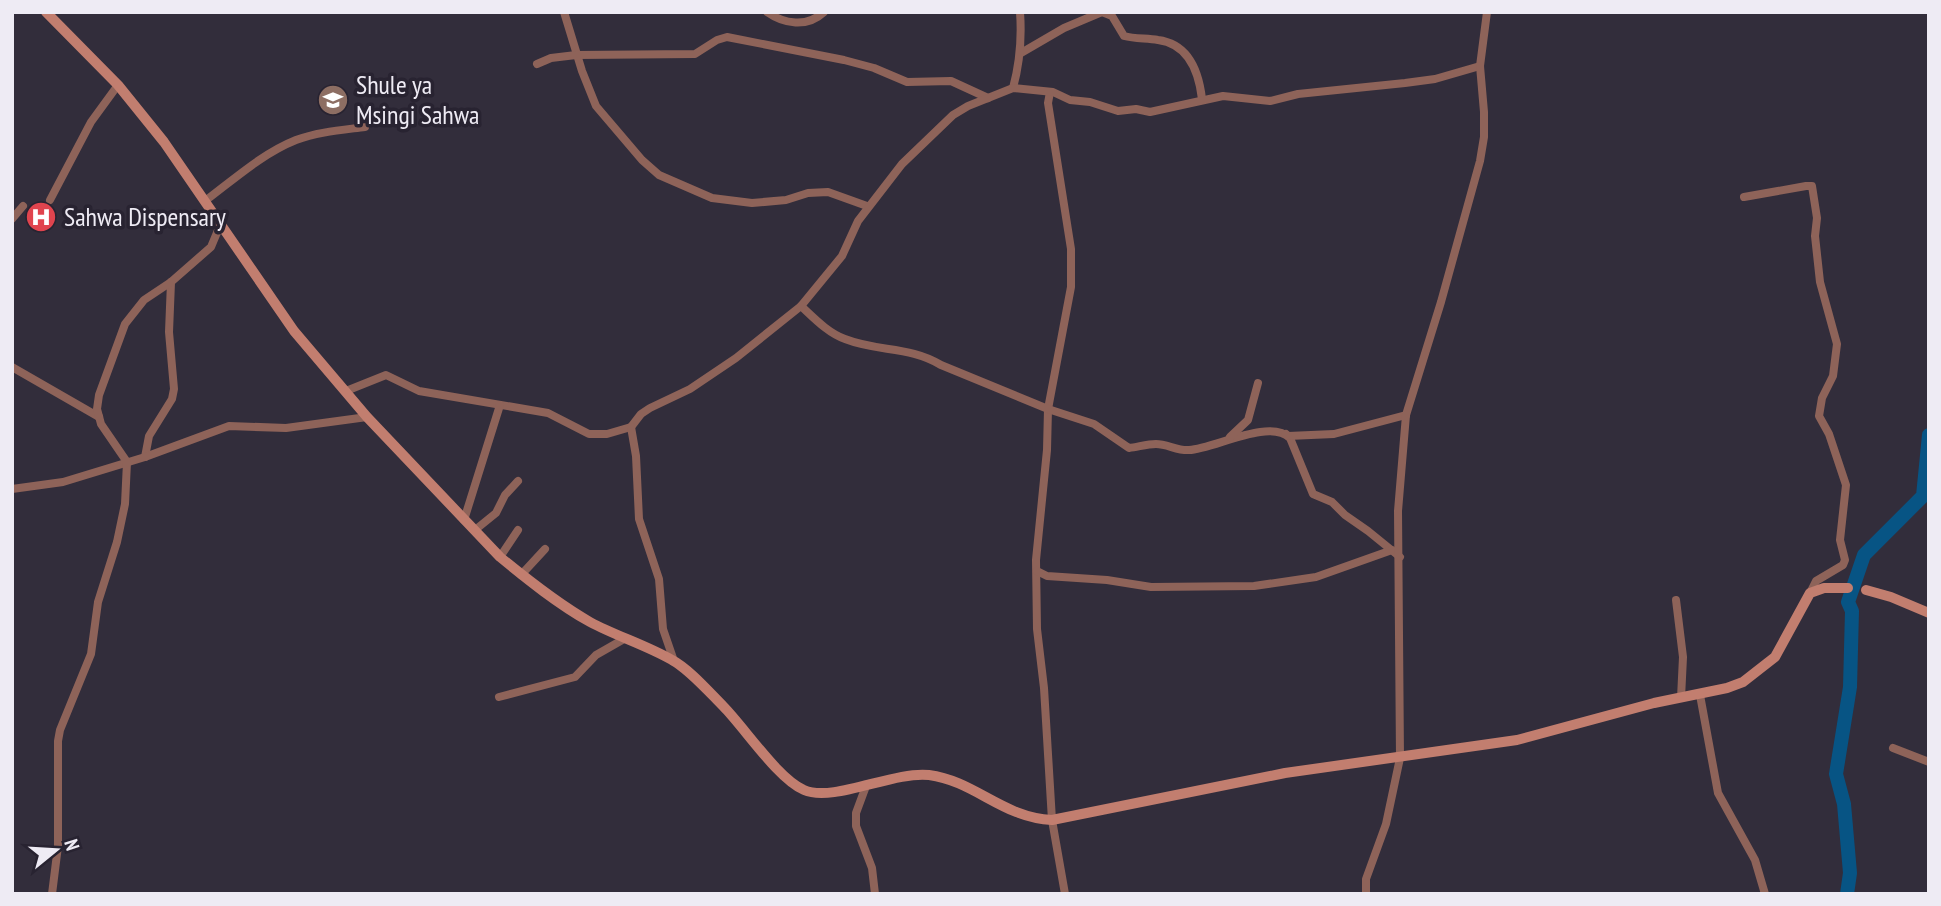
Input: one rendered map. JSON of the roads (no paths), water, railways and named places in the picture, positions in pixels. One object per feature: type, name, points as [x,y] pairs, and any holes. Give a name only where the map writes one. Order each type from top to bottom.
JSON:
[{"type":"main road","points":[[46,12],[118,85],[164,142],[294,331],[367,417],[500,557],[588,621],[674,661],[724,707],[780,771],[805,791],[819,793],[866,786],[897,776],[929,775],[960,784],[1017,814],[1052,820],[1286,773],[1517,740],[1743,682],[1775,657],[1810,593],[1825,587],[1848,588]]},
{"type":"main road","points":[[1866,590],[1929,613]]},
{"type":"street","points":[[564,12],[576,55],[596,106],[642,160],[659,175],[712,198],[752,203],[828,192],[867,206]]},
{"type":"street","points":[[767,12],[790,23],[808,21],[824,12]]},
{"type":"street","points":[[1013,88],[1021,53],[1020,12]]},
{"type":"street","points":[[1021,53],[1064,28],[1102,12],[1112,16],[1124,36],[1161,40],[1180,50],[1195,67],[1202,99]]},
{"type":"street","points":[[1366,894],[1366,879],[1386,824],[1400,758],[1398,500],[1406,415],[1476,183],[1484,137],[1480,66],[1487,12]]},
{"type":"street","points":[[537,64],[551,58],[576,55],[695,54],[727,37],[844,60],[874,68],[907,82],[951,81],[988,98]]},
{"type":"street","points":[[346,391],[386,375],[419,391],[548,413],[589,434],[607,434],[631,427],[641,414],[650,408],[690,389],[736,358],[801,306],[842,256],[867,206],[902,164],[942,123],[968,106],[1013,88],[1050,92],[1070,100],[1090,102],[1118,111],[1136,109],[1150,112],[1202,99],[1227,96],[1270,101],[1298,94],[1434,79],[1480,66]]},
{"type":"street","points":[[50,200],[91,122],[118,85]]},
{"type":"street","points":[[1050,92],[1048,103],[1071,249],[1071,287],[1048,409],[1037,571],[1037,629],[1044,688],[1052,820],[1065,894]]},
{"type":"street","points":[[205,201],[261,160],[295,140],[365,127]]},
{"type":"street","points":[[1744,197],[1812,186],[1815,200],[1815,236],[1820,282],[1837,344],[1833,376],[1822,398],[1819,415],[1829,434],[1847,493],[1842,510],[1840,540],[1845,560],[1843,565],[1816,581],[1810,593]]},
{"type":"street","points":[[12,219],[23,206]]},
{"type":"street","points":[[52,894],[58,846],[60,730],[90,654],[98,602],[117,542],[125,504],[127,462],[101,424],[99,395],[125,324],[144,300],[171,282],[211,247],[221,223]]},
{"type":"street","points":[[145,457],[149,436],[172,399],[174,389],[169,332],[171,282]]},
{"type":"street","points":[[801,306],[833,334],[868,346],[927,356],[942,365],[1048,409],[1094,424],[1129,448],[1158,444],[1187,450],[1264,432],[1288,436],[1334,433],[1406,415]]},
{"type":"street","points":[[12,367],[99,417]]},
{"type":"street","points":[[1228,439],[1245,426],[1258,383]]},
{"type":"street","points":[[464,520],[500,405]]},
{"type":"street","points":[[12,489],[64,482],[145,457],[229,426],[286,428],[367,417]]},
{"type":"street","points":[[631,427],[636,456],[639,519],[659,579],[663,629],[674,661]]},
{"type":"street","points":[[1286,434],[1313,494],[1332,502],[1400,557]]},
{"type":"street","points":[[475,530],[496,513],[505,495],[517,481]]},
{"type":"street","points":[[500,557],[518,530]]},
{"type":"street","points":[[522,575],[545,549]]},
{"type":"street","points":[[1037,571],[1047,576],[1107,580],[1151,587],[1254,586],[1317,577],[1392,550]]},
{"type":"street","points":[[1676,600],[1683,657],[1681,698]]},
{"type":"street","points":[[499,697],[575,677],[596,654],[624,639]]},
{"type":"street","points":[[1700,695],[1718,793],[1755,860],[1765,894]]},
{"type":"street","points":[[1893,748],[1929,762]]},
{"type":"street","points":[[866,786],[856,813],[856,826],[872,868],[875,894]]},
{"type":"waterway","points":[[1847,894],[1850,873],[1844,804],[1836,774],[1850,687],[1852,611],[1848,602],[1864,555],[1923,496],[1929,435]]},
{"type":"place","name":"Shule ya Msingi Sahwa","points":[[333,100]]},
{"type":"place","name":"Sahwa Dispensary","points":[[41,217]]}]
